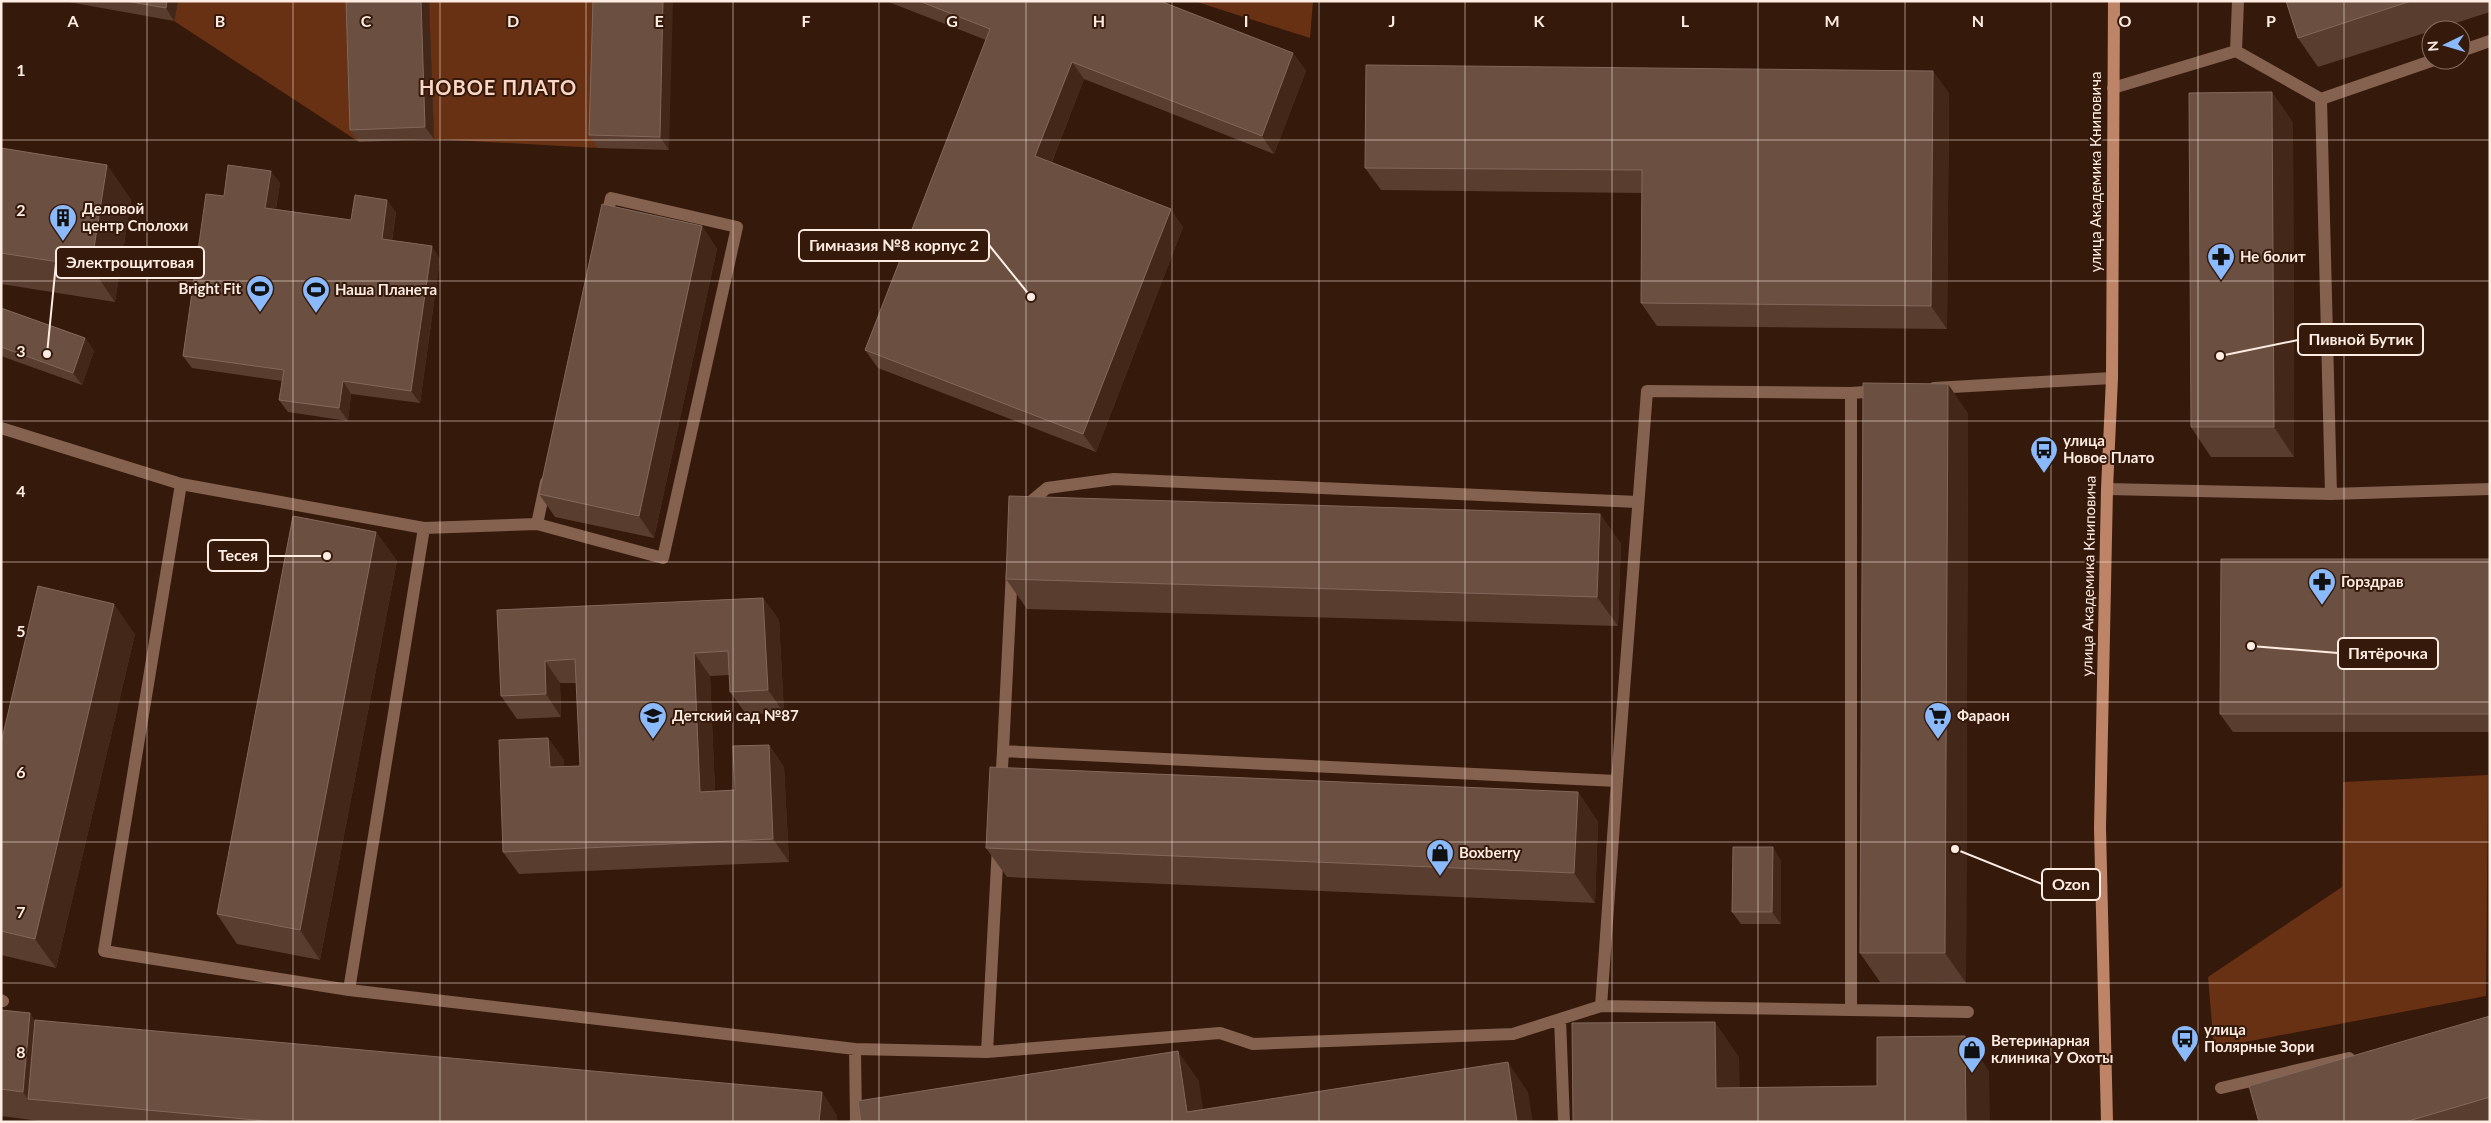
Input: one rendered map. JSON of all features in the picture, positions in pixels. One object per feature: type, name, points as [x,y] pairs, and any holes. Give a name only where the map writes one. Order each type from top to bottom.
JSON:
[{"type":"main road","name":"улица Академика Книповича","points":[[2107,1122],[2100,828],[2107,490],[2112,378],[2114,1]]},
{"type":"lane","points":[[2236,51],[2238,1]]},
{"type":"lane","points":[[2471,48],[2490,41]]},
{"type":"lane","points":[[2113,88],[2236,51],[2321,99],[2421,64]]},
{"type":"lane","points":[[2321,99],[2331,494]]},
{"type":"lane","points":[[1,428],[181,484],[424,528],[537,524],[663,558],[736,227],[611,198],[602,236]]},
{"type":"lane","points":[[1919,389],[2112,378]]},
{"type":"lane","points":[[1600,1006],[1647,391],[1851,393],[1890,391]]},
{"type":"lane","points":[[1851,393],[1851,1010]]},
{"type":"lane","points":[[537,524],[550,466]]},
{"type":"lane","points":[[1019,517],[1022,509],[1047,488],[1114,479],[1638,502]]},
{"type":"lane","points":[[181,484],[104,951],[350,990],[855,1049],[987,1052],[1220,1033],[1253,1044],[1513,1034],[1600,1006],[1968,1012]]},
{"type":"lane","points":[[2107,490],[2331,494],[2490,489]]},
{"type":"lane","points":[[350,990],[424,528]]},
{"type":"lane","points":[[1001,799],[1012,561]]},
{"type":"lane","points":[[1003,751],[1617,781]]},
{"type":"lane","points":[[987,1052],[999,828]]},
{"type":"lane","points":[[1560,1019],[1564,1122]]},
{"type":"lane","points":[[855,1049],[856,1122]]},
{"type":"lane","points":[[2221,1088],[2365,1054]]},
{"type":"shaded area","points":[[178,1],[354,1],[359,142],[174,21]]},
{"type":"shaded area","points":[[429,1],[602,1],[598,148],[434,139]]},
{"type":"shaded area","points":[[1194,1],[1313,1],[1310,38]]},
{"type":"shaded area","points":[[2488,775],[2486,996],[2214,1048],[2208,977],[2342,887],[2343,782]]},
{"type":"building","points":[[125,1],[167,1],[166,8]]},
{"type":"building","points":[[346,1],[421,1],[425,127],[350,130]]},
{"type":"building","points":[[593,1],[663,1],[660,137],[589,135]]},
{"type":"building","points":[[919,1],[1160,1],[1293,53],[1262,136],[1072,62],[1035,156],[1171,209],[1083,434],[865,350],[990,29]]},
{"type":"building","points":[[2286,1],[2411,1],[2298,38]]},
{"type":"building","points":[[1366,65],[1933,71],[1931,306],[1641,303],[1642,170],[1365,168]]},
{"type":"building","points":[[2272,92],[2274,427],[2191,427],[2189,93]]},
{"type":"building","points":[[1,148],[107,165],[91,267],[1,253]]},
{"type":"building","name":"Наша Планета","points":[[228,165],[271,171],[265,208],[351,220],[355,195],[387,200],[382,239],[432,246],[411,391],[343,381],[339,408],[279,400],[284,370],[183,356],[206,194],[224,196]]},
{"type":"building","points":[[602,204],[702,226],[639,516],[539,494]]},
{"type":"building","points":[[1,308],[85,338],[73,373],[1,347]]},
{"type":"building","points":[[1863,383],[1948,384],[1945,953],[1860,953]]},
{"type":"building","points":[[1009,496],[1600,514],[1597,597],[1006,579]]},
{"type":"building","points":[[293,516],[376,532],[300,930],[217,914]]},
{"type":"building","points":[[2221,559],[2490,559],[2490,714],[2220,714]]},
{"type":"building","points":[[38,586],[114,604],[35,939],[1,931],[1,743]]},
{"type":"building","name":"Детский сад №87","points":[[763,598],[768,690],[730,692],[728,651],[694,653],[700,792],[735,790],[733,746],[769,745],[773,839],[503,852],[499,740],[548,738],[550,767],[580,766],[575,659],[545,661],[546,694],[501,696],[497,610]]},
{"type":"building","points":[[990,767],[1578,792],[1574,873],[986,848]]},
{"type":"building","points":[[1733,847],[1773,847],[1772,912],[1732,912]]},
{"type":"building","points":[[1,1010],[30,1013],[23,1092],[1,1089]]},
{"type":"building","points":[[2490,1016],[2490,1097],[2405,1122],[2259,1122],[2249,1086]]},
{"type":"building","points":[[35,1020],[822,1092],[819,1122],[277,1122],[28,1099]]},
{"type":"building","points":[[1715,1022],[1716,1088],[1877,1086],[1877,1037],[1965,1036],[1966,1122],[1573,1122],[1572,1023]]},
{"type":"building","points":[[1178,1051],[1187,1112],[1508,1062],[1517,1122],[861,1122],[858,1101]]},
{"type":"place","name":"Деловой центр Сполохи","points":[[63,242]]},
{"type":"place","name":"Не болит","points":[[2221,281]]},
{"type":"place","name":"Гимназия №8 корпус 2","points":[[1031,297]]},
{"type":"place","name":"Bright Fit","points":[[260,313]]},
{"type":"place","name":"Наша Планета","points":[[316,314]]},
{"type":"place","name":"Электрощитовая","points":[[47,354]]},
{"type":"place","name":"Пивной Бутик","points":[[2220,356]]},
{"type":"place","name":"улица Новое Плато","points":[[2044,474]]},
{"type":"place","name":"Тесея","points":[[327,556]]},
{"type":"place","name":"Горздрав","points":[[2322,606]]},
{"type":"place","name":"Пятёрочка","points":[[2251,646]]},
{"type":"place","name":"Детский сад №87","points":[[653,740]]},
{"type":"place","name":"Фараон","points":[[1938,740]]},
{"type":"place","name":"Ozon","points":[[1955,849]]},
{"type":"place","name":"Boxberry","points":[[1440,877]]},
{"type":"place","name":"улица Полярные Зори","points":[[2185,1063]]},
{"type":"place","name":"Ветеринарная клиника У Охоты","points":[[1972,1074]]},
{"type":"district","name":"НОВОЕ ПЛАТО","points":[[498,88]]}]
